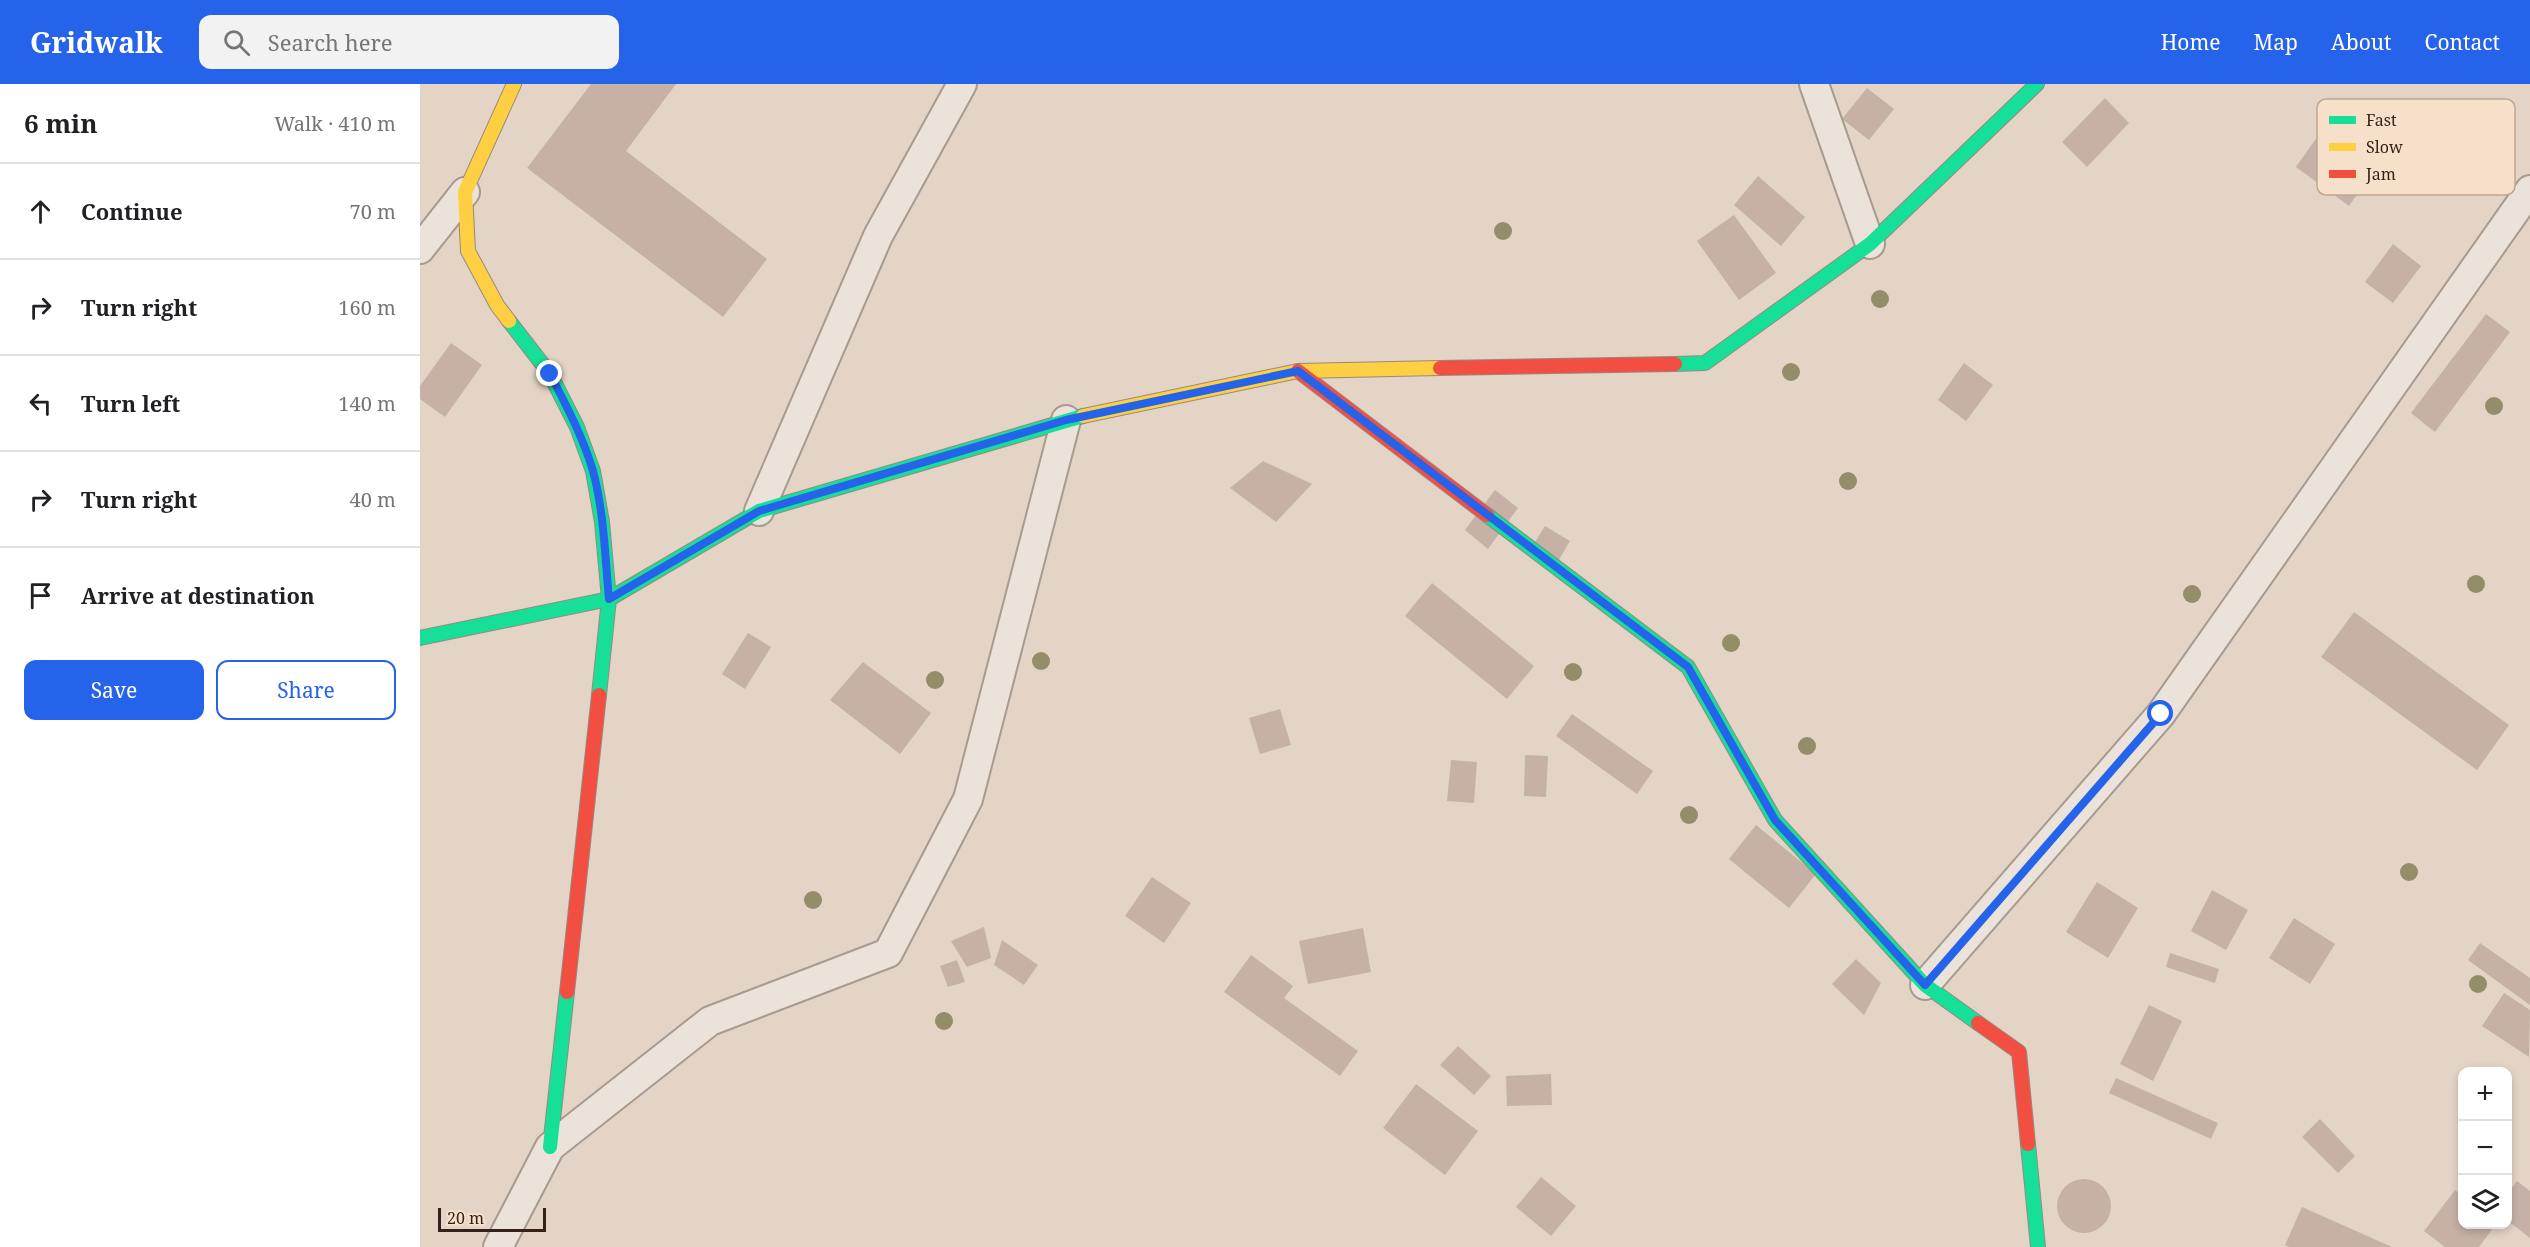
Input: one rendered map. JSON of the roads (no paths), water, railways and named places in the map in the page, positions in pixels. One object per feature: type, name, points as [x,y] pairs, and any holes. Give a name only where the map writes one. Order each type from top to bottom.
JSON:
[{"type":"street","points":[[420,249],[465,192],[514,84]]},
{"type":"street","points":[[759,511],[878,236],[962,84]]},
{"type":"street","points":[[1814,84],[1870,244]]},
{"type":"street","points":[[420,638],[609,599],[759,511],[1066,420],[1298,371],[1705,363],[1870,244],[2037,84]]},
{"type":"street","points":[[1925,985],[2161,714],[2530,190]]},
{"type":"street","points":[[465,192],[468,251],[497,305],[550,374],[577,427],[593,471],[602,522],[609,599],[550,1147],[498,1247]]},
{"type":"street","points":[[1298,371],[1688,667],[1775,820],[1925,985],[2019,1052],[2038,1247]]},
{"type":"street","points":[[550,1147],[710,1021],[888,953],[968,799],[1066,420]]}]
